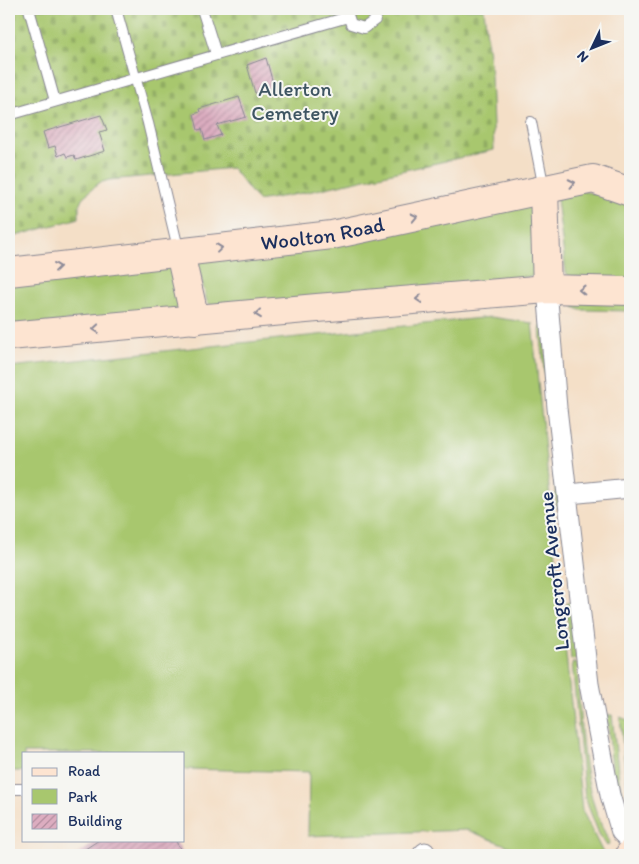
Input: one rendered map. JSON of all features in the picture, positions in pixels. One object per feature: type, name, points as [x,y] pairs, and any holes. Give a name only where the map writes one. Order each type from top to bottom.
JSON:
[{"type":"main road","name":"Woolton Road","points":[[9,272],[332,235],[593,179],[630,192]]},
{"type":"main road","points":[[544,190],[546,289]]},
{"type":"main road","points":[[180,252],[195,320]]},
{"type":"main road","points":[[9,336],[546,289],[630,291]]},
{"type":"street","name":"Longcroft Avenue","points":[[546,289],[557,408],[569,494],[589,684],[610,795],[622,832],[630,841]]},
{"type":"street","points":[[569,494],[630,488]]},
{"type":"lane","points":[[29,9],[55,101]]},
{"type":"lane","points":[[116,9],[180,252]]},
{"type":"lane","points":[[202,9],[216,54]]},
{"type":"lane","points":[[9,115],[348,13],[355,27],[365,28],[375,20],[376,9]]},
{"type":"lane","points":[[531,122],[544,190]]},
{"type":"lane","points":[[9,789],[22,789]]},
{"type":"green space","name":"Allerton Cemetery","points":[[9,9],[484,9],[491,75],[494,150],[308,192],[258,201],[232,168],[109,180],[99,183],[83,197],[79,206],[79,218],[9,238]]},
{"type":"green space","points":[[581,191],[630,200],[630,282],[569,276],[566,273],[557,199]]},
{"type":"green space","points":[[531,201],[537,276],[214,307],[207,302],[198,266],[200,260]]},
{"type":"green space","points":[[177,262],[183,309],[9,327],[9,278]]},
{"type":"green space","points":[[573,302],[627,302],[628,311],[580,310],[574,307]]},
{"type":"green space","points":[[491,317],[532,323],[582,810],[604,855],[531,855],[467,830],[308,836],[309,772],[185,769],[185,752],[22,752],[22,771],[9,771],[9,367]]},
{"type":"green space","points":[[543,324],[561,508],[557,508],[540,327]]},
{"type":"green space","points":[[566,603],[571,603],[576,659],[571,660]]},
{"type":"green space","points":[[572,663],[577,663],[581,732],[587,778],[600,822],[610,842],[607,846],[599,834],[585,798]]},
{"type":"green space","points":[[607,715],[612,715],[620,788],[630,815],[624,817],[612,769]]},
{"type":"green space","points":[[620,717],[630,721],[630,794],[626,777]]},
{"type":"building","points":[[266,58],[274,87],[255,93],[247,65]]},
{"type":"building","points":[[239,97],[246,117],[217,125],[221,135],[205,140],[202,129],[198,130],[194,114],[200,112],[199,109]]},
{"type":"building","points":[[101,115],[107,130],[99,132],[105,151],[76,160],[74,155],[67,157],[65,153],[58,156],[55,146],[48,148],[43,132]]},
{"type":"building","points":[[96,842],[176,842],[184,855],[76,855]]}]
